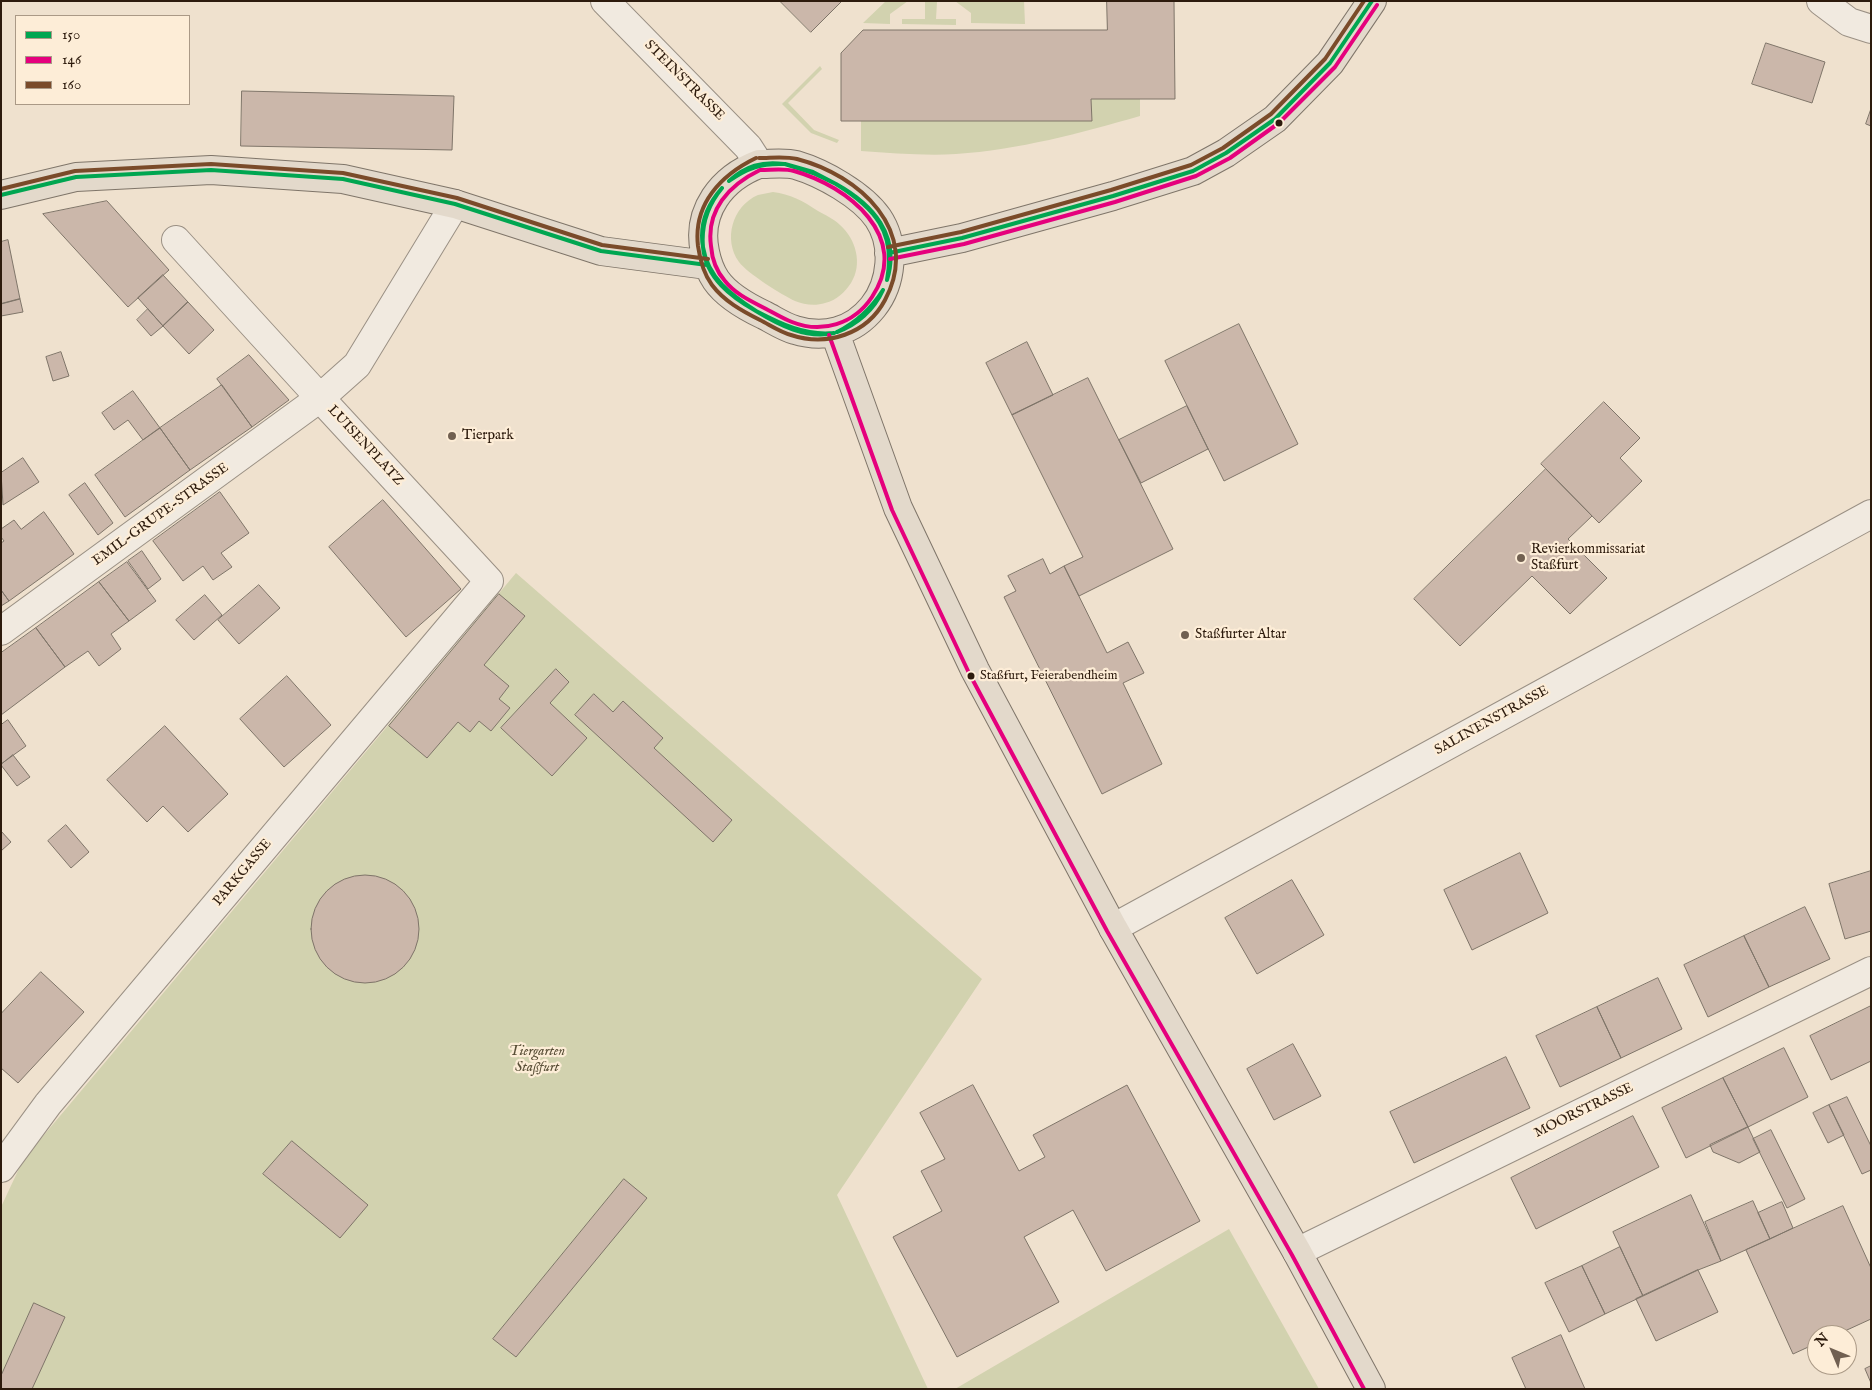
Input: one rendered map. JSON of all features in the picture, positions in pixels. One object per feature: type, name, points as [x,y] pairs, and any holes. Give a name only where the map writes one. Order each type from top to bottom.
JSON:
[{"type":"main road","points":[[890,253],[962,238],[1113,196],[1193,170],[1226,153],[1275,119],[1330,63],[1372,1]]},
{"type":"main road","points":[[759,164],[795,165],[819,174],[857,196],[878,218],[890,253],[887,279],[880,298],[860,320],[834,333],[813,335],[793,330],[756,311],[727,292],[715,279],[708,265],[702,228],[708,208],[718,191],[732,178],[746,169],[759,164]]},
{"type":"main road","points":[[1,195],[76,178],[211,170],[344,180],[456,204],[601,251],[708,265]]},
{"type":"main road","points":[[834,333],[898,508],[975,670],[1113,928],[1297,1252],[1371,1389]]},
{"type":"street","name":"STEINSTRASSE","points":[[605,1],[748,147],[759,164]]},
{"type":"street","points":[[1821,1],[1849,22],[1871,29]]},
{"type":"street","name":"LUISENPLATZ","points":[[456,204],[357,365],[320,398],[489,580]]},
{"type":"street","points":[[176,240],[320,398]]},
{"type":"street","name":"EMIL-GRUPE-STRASSE","points":[[1,631],[320,398]]},
{"type":"street","name":"SALINENSTRASSE","points":[[1113,928],[1871,514]]},
{"type":"street","name":"PARKGASSE","points":[[1,1168],[48,1104],[489,580]]},
{"type":"street","name":"MOORSTRASSE","points":[[1297,1252],[1871,971]]},
{"type":"green space","points":[[886,1],[908,1],[890,14],[890,24],[863,23]]},
{"type":"green space","points":[[955,1],[1024,1],[1025,24],[971,23],[971,13]]},
{"type":"green space","points":[[925,2],[937,2],[936,19],[956,19],[956,25],[902,24],[902,19],[925,19]]},
{"type":"green space","points":[[820,66],[822,69],[788,103],[814,130],[839,140],[837,143],[811,133],[782,104]]},
{"type":"green space","points":[[1140,98],[1140,116],[1026,145],[944,155],[861,151],[861,121],[1091,121],[1091,99]]},
{"type":"green space","points":[[773,192],[791,196],[832,219],[846,231],[854,244],[857,260],[855,276],[846,290],[833,300],[814,305],[795,301],[757,278],[743,267],[734,253],[731,234],[736,215],[749,200],[758,195]]},
{"type":"green space","name":"Tiergarten Staßfurt","points":[[516,573],[982,979],[837,1195],[928,1389],[1,1389],[1,1207],[23,1160]]},
{"type":"green space","points":[[1229,1229],[1319,1389],[955,1389]]},
{"type":"building","points":[[780,1],[842,1],[811,32]]},
{"type":"building","points":[[1107,1],[1174,1],[1175,99],[1091,99],[1092,121],[841,121],[841,53],[863,30],[1107,30]]},
{"type":"building","points":[[1766,43],[1825,62],[1812,103],[1752,84]]},
{"type":"building","points":[[242,91],[454,96],[452,150],[241,146]]},
{"type":"building","points":[[1871,109],[1871,126],[1866,124]]},
{"type":"building","points":[[107,201],[169,270],[128,307],[43,214]]},
{"type":"building","points":[[8,240],[20,299],[1,304],[1,242]]},
{"type":"building","points":[[163,275],[188,302],[163,326],[138,298]]},
{"type":"building","points":[[20,299],[23,312],[1,316],[1,304]]},
{"type":"building","points":[[188,302],[214,330],[189,354],[163,326]]},
{"type":"building","points":[[148,309],[163,326],[151,336],[137,320]]},
{"type":"building","points":[[1239,324],[1298,444],[1224,481],[1165,361]]},
{"type":"building","points":[[1027,342],[1053,395],[1012,415],[986,363]]},
{"type":"building","points":[[61,352],[69,376],[53,381],[46,357]]},
{"type":"building","points":[[249,355],[289,400],[252,427],[217,379]]},
{"type":"building","points":[[1088,378],[1173,549],[1079,596],[1064,566],[1083,557],[1012,415]]},
{"type":"building","points":[[222,385],[252,427],[190,470],[160,428]]},
{"type":"building","points":[[133,391],[160,428],[143,440],[128,420],[114,430],[102,413]]},
{"type":"building","points":[[1604,402],[1640,438],[1620,458],[1642,481],[1599,523],[1541,464]]},
{"type":"building","points":[[1187,406],[1208,449],[1141,483],[1119,440]]},
{"type":"building","points":[[160,428],[190,470],[125,517],[95,475]]},
{"type":"building","points":[[23,458],[39,482],[3,505],[1,473]]},
{"type":"building","name":"Revierkommissariat Staßfurt","points":[[1546,469],[1592,516],[1568,539],[1607,578],[1570,614],[1532,576],[1460,646],[1414,599]]},
{"type":"building","points":[[85,483],[113,523],[98,535],[69,495]]},
{"type":"building","points":[[220,492],[249,533],[221,553],[232,567],[213,580],[203,566],[183,581],[153,541]]},
{"type":"building","points":[[383,500],[461,589],[406,637],[329,547]]},
{"type":"building","points":[[44,512],[74,554],[9,601],[1,590],[1,543],[4,541],[1,537],[1,529],[14,520],[21,529]]},
{"type":"building","points":[[142,551],[161,579],[148,589],[128,561]]},
{"type":"building","points":[[1043,559],[1050,574],[1064,566],[1107,653],[1128,642],[1144,673],[1123,683],[1162,764],[1102,794],[1004,597],[1016,591],[1008,576]]},
{"type":"building","points":[[127,562],[156,601],[129,621],[99,582]]},
{"type":"building","points":[[99,582],[129,621],[111,634],[121,649],[99,666],[88,651],[65,667],[36,628]]},
{"type":"building","points":[[259,585],[280,608],[239,644],[218,620]]},
{"type":"building","points":[[1,590],[9,601],[1,606]]},
{"type":"building","points":[[499,594],[525,616],[484,665],[509,686],[499,699],[510,708],[491,731],[479,721],[470,732],[458,722],[427,758],[389,726]]},
{"type":"building","points":[[205,595],[222,615],[194,640],[176,620]]},
{"type":"building","points":[[36,628],[65,667],[1,715],[1,653]]},
{"type":"building","points":[[556,669],[569,682],[550,703],[587,738],[552,776],[501,728]]},
{"type":"building","points":[[287,676],[331,725],[284,767],[240,719]]},
{"type":"building","points":[[594,694],[613,712],[623,701],[663,738],[654,748],[732,820],[713,842],[575,715]]},
{"type":"building","points":[[8,720],[26,746],[1,764],[1,725]]},
{"type":"building","points":[[165,726],[228,794],[188,832],[163,806],[147,822],[107,780]]},
{"type":"building","points":[[13,755],[30,777],[17,786],[1,765]]},
{"type":"building","points":[[66,825],[89,852],[71,868],[48,841]]},
{"type":"building","points":[[1,831],[11,842],[1,851]]},
{"type":"building","points":[[1520,853],[1548,913],[1472,950],[1444,890]]},
{"type":"building","points":[[1871,871],[1871,931],[1845,939],[1829,884]]},
{"type":"building","points":[[365,875],[386,879],[403,891],[415,908],[419,929],[415,950],[403,967],[386,979],[365,983],[344,979],[327,967],[315,950],[311,929],[315,908],[327,891],[344,879]]},
{"type":"building","points":[[1292,880],[1324,935],[1257,974],[1225,918]]},
{"type":"building","points":[[1805,907],[1830,959],[1769,987],[1744,936]]},
{"type":"building","points":[[1744,936],[1769,987],[1708,1017],[1684,965]]},
{"type":"building","points":[[41,972],[84,1012],[18,1083],[1,1068],[1,1014]]},
{"type":"building","points":[[1658,978],[1682,1029],[1621,1058],[1597,1007]]},
{"type":"building","points":[[1871,1006],[1871,1061],[1831,1080],[1810,1036]]},
{"type":"building","points":[[1597,1007],[1621,1058],[1560,1087],[1536,1036]]},
{"type":"building","points":[[1293,1044],[1321,1096],[1274,1120],[1247,1069]]},
{"type":"building","points":[[1784,1048],[1808,1097],[1748,1127],[1723,1078]]},
{"type":"building","points":[[1506,1057],[1530,1108],[1414,1163],[1390,1112]]},
{"type":"building","points":[[1723,1078],[1748,1127],[1686,1158],[1662,1108]]},
{"type":"building","points":[[973,1085],[1019,1171],[1045,1157],[1033,1135],[1127,1085],[1200,1221],[1106,1271],[1073,1210],[1024,1237],[1059,1302],[957,1357],[893,1237],[942,1211],[921,1171],[945,1159],[920,1113]]},
{"type":"building","points":[[1847,1097],[1871,1146],[1871,1170],[1862,1174],[1829,1105]]},
{"type":"building","points":[[1829,1105],[1844,1135],[1828,1143],[1813,1113]]},
{"type":"building","points":[[1633,1116],[1659,1167],[1536,1229],[1511,1178]]},
{"type":"building","points":[[1748,1127],[1760,1152],[1739,1163],[1713,1152],[1710,1145]]},
{"type":"building","points":[[1771,1130],[1805,1199],[1787,1208],[1753,1139]]},
{"type":"building","points":[[292,1141],[368,1205],[340,1238],[263,1174]]},
{"type":"building","points":[[624,1179],[647,1198],[516,1357],[493,1339]]},
{"type":"building","points":[[1691,1195],[1721,1261],[1643,1296],[1613,1232]]},
{"type":"building","points":[[1753,1201],[1770,1239],[1721,1261],[1705,1222]]},
{"type":"building","points":[[1782,1202],[1793,1228],[1770,1239],[1758,1213]]},
{"type":"building","points":[[1843,1206],[1871,1268],[1871,1319],[1857,1325],[1807,1325],[1807,1348],[1793,1354],[1746,1250]]},
{"type":"building","points":[[1620,1247],[1643,1296],[1605,1314],[1582,1266]]},
{"type":"building","points":[[1582,1266],[1605,1314],[1569,1332],[1545,1283]]},
{"type":"building","points":[[1698,1270],[1718,1312],[1656,1341],[1636,1299]]},
{"type":"building","points":[[34,1303],[65,1317],[32,1389],[1,1389],[1,1376]]},
{"type":"building","points":[[1561,1335],[1585,1389],[1526,1389],[1512,1358]]},
{"type":"building","points":[[1871,1366],[1871,1383],[1865,1369]]},
{"type":"transit line","name":"160","points":[[888,247],[961,232],[1111,190],[1191,165],[1223,148],[1271,114],[1325,59],[1364,1]]},
{"type":"transit line","name":"150","points":[[889,253],[962,238],[1113,196],[1193,171],[1226,153],[1275,119],[1330,63],[1372,1]]},
{"type":"transit line","name":"146","points":[[890,259],[964,244],[1115,202],[1196,176],[1230,158],[1279,123],[1335,67],[1377,5]]},
{"type":"transit line","name":"160","points":[[756,158],[731,173],[721,182],[705,204],[700,217],[698,246],[706,276],[717,291],[734,305],[787,334],[818,339],[845,335],[857,329],[868,322],[877,312],[885,300],[894,275],[896,251],[890,229],[878,210],[862,192],[842,178],[820,167],[797,159],[783,157],[759,158]]},
{"type":"transit line","name":"150","points":[[729,181],[748,168],[769,163],[784,164]]},
{"type":"transit line","name":"160","points":[[1,189],[75,171],[211,164],[343,173],[457,198],[602,245],[708,259]]},
{"type":"transit line","name":"150","points":[[729,181],[755,167],[769,164],[784,164]]},
{"type":"transit line","name":"150","points":[[785,164],[813,172],[836,184]]},
{"type":"transit line","name":"150","points":[[785,164],[813,173],[836,184]]},
{"type":"transit line","name":"146","points":[[782,169],[794,171],[814,178],[835,189],[853,202],[868,217],[879,235],[884,254],[882,275],[872,297],[865,306],[847,320],[836,324],[815,327],[792,322],[739,294],[729,286],[719,273],[713,260],[710,233],[716,210],[730,191],[760,170],[782,169]]},
{"type":"transit line","name":"150","points":[[1,195],[76,177],[211,170],[343,179],[455,204],[601,251],[707,265]]},
{"type":"transit line","name":"150","points":[[836,184],[872,211],[887,235],[890,249],[887,280]]},
{"type":"transit line","name":"150","points":[[836,184],[862,202],[880,223],[888,248],[887,280]]},
{"type":"transit line","name":"150","points":[[703,247],[702,230],[705,215],[712,201],[722,188]]},
{"type":"transit line","name":"150","points":[[703,247],[703,230],[706,215],[722,188]]},
{"type":"transit line","name":"150","points":[[703,247],[715,277],[738,299],[756,311]]},
{"type":"transit line","name":"150","points":[[703,247],[705,258],[714,277],[729,293],[756,311]]},
{"type":"transit line","name":"150","points":[[837,332],[863,314],[883,290]]},
{"type":"transit line","name":"150","points":[[837,332],[864,316],[875,304],[883,290]]},
{"type":"transit line","name":"150","points":[[756,311],[803,331],[834,333]]},
{"type":"transit line","name":"150","points":[[756,311],[783,326],[803,332],[813,334],[834,333]]},
{"type":"transit line","name":"146","points":[[829,335],[892,510],[969,673],[1107,931],[1292,1255],[1364,1389]]},
{"type":"place","name":"Tierpark","points":[[452,436]]},
{"type":"place","name":"Revierkommissariat Staßfurt","points":[[1521,558]]},
{"type":"place","name":"Staßfurter Altar","points":[[1185,635]]},
{"type":"place","name":"Staßfurt, Feierabendheim","points":[[971,676]]}]
